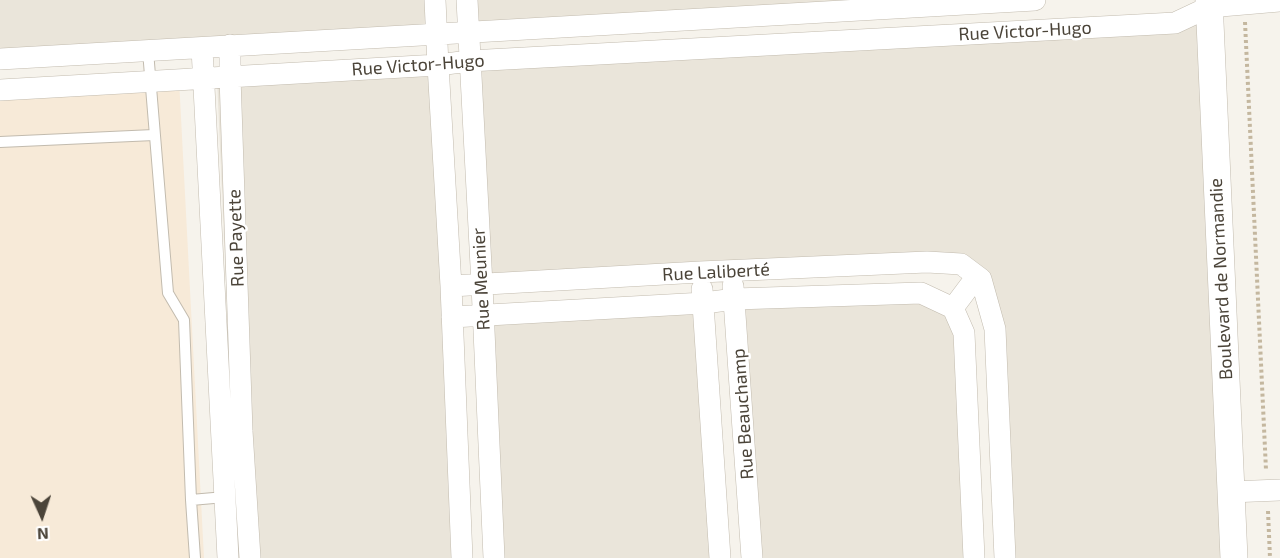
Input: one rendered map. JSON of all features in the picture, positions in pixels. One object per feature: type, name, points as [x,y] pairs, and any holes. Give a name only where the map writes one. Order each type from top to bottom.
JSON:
[{"type":"street","name":"Rue Meunier","points":[[435,0],[451,286],[462,558]]},
{"type":"street","name":"Rue Meunier","points":[[466,0],[494,558]]},
{"type":"street","name":"Rue Victor-Hugo","points":[[0,59],[1035,0]]},
{"type":"street","name":"Rue Victor-Hugo","points":[[0,90],[203,80],[469,61],[1175,23],[1204,2],[1244,4],[1280,1]]},
{"type":"street","name":"Boulevard de Normandie","points":[[1204,2],[1234,558]]},
{"type":"street","points":[[835,12],[837,41]]},
{"type":"street","name":"Rue Payette","points":[[228,558],[225,497],[232,431],[230,45]]},
{"type":"street","name":"Rue Payette","points":[[202,48],[232,431],[250,558]]},
{"type":"street","name":"Rue Laliberté","points":[[451,286],[927,262],[961,264],[977,276]]},
{"type":"street","name":"Rue Beauchamp","points":[[731,271],[735,299],[752,558]]},
{"type":"street","name":"Rue Beauchamp","points":[[700,272],[704,303],[720,558]]},
{"type":"street","points":[[974,558],[964,333],[953,308],[977,276],[981,279],[995,329],[1005,558]]},
{"type":"street","name":"Rue Laliberté","points":[[452,317],[704,303],[735,299],[921,293],[953,308]]},
{"type":"street","points":[[1230,492],[1274,491]]},
{"type":"lane","points":[[147,51],[168,293],[184,320],[195,558]]},
{"type":"lane","points":[[0,142],[154,135]]},
{"type":"lane","points":[[191,500],[225,497]]},
{"type":"path","points":[[1244,4],[1274,491],[1270,558]]},
{"type":"shaded area","points":[[0,0],[435,0],[437,34],[0,59]]},
{"type":"shaded area","points":[[467,0],[1035,0],[468,33]]},
{"type":"shaded area","points":[[1193,0],[1209,0],[1234,558],[1005,558],[995,329],[961,264],[482,285],[469,61],[1175,23],[1208,6]]},
{"type":"shaded area","points":[[438,65],[463,558],[238,558],[217,78]]},
{"type":"shaded area","points":[[179,79],[204,558],[0,558],[0,89]]},
{"type":"shaded area","points":[[921,293],[953,308],[974,558],[752,558],[735,299]]},
{"type":"shaded area","points":[[704,303],[720,558],[494,558],[483,316]]}]
